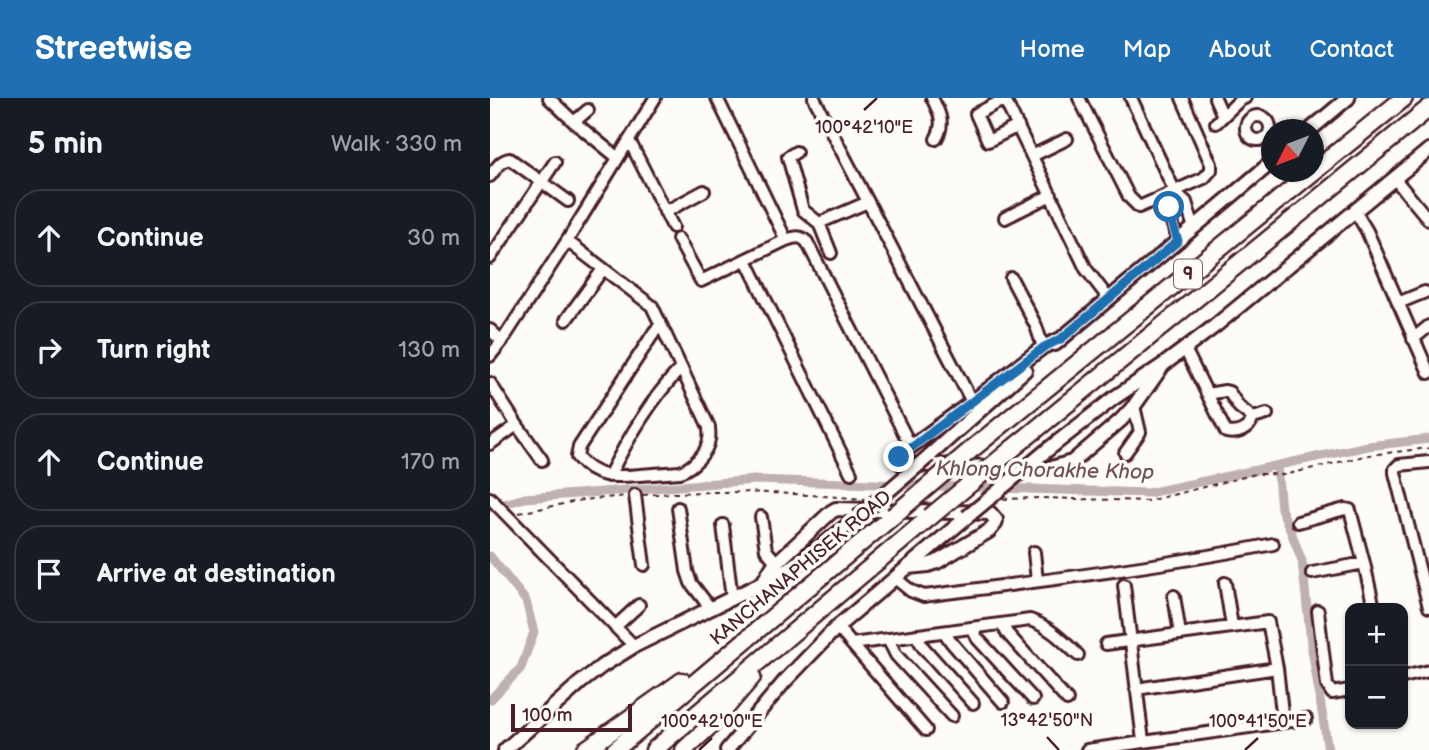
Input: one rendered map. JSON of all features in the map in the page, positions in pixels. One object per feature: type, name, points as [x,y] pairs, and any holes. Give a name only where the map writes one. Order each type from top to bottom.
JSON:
[{"type":"highway","name":"KANCHANAPHISEK ROAD","points":[[615,750],[972,450],[1404,98]]},
{"type":"highway","name":"9","points":[[654,750],[1012,449],[1429,108]]},
{"type":"highway","points":[[684,750],[711,725],[785,638]]},
{"type":"highway","points":[[585,750],[721,652],[746,640]]},
{"type":"highway","points":[[695,750],[711,725]]},
{"type":"main road","points":[[1323,119],[1348,98]]},
{"type":"main road","points":[[733,748],[785,681],[837,627],[1046,451],[1249,300],[1429,150]]},
{"type":"main road","points":[[505,750],[602,666],[634,646],[783,573],[819,548],[1261,171]]},
{"type":"main road","points":[[1061,339],[1044,347],[911,447],[899,457],[900,462],[1048,469],[1072,462],[1121,420],[1163,365]]},
{"type":"main road","points":[[762,584],[777,563],[836,509],[990,513],[993,517],[995,524],[989,531],[937,562],[908,567]]},
{"type":"street","points":[[550,98],[574,122],[618,158]]},
{"type":"street","points":[[490,356],[568,241],[654,98]]},
{"type":"street","points":[[717,98],[786,240]]},
{"type":"street","points":[[814,98],[972,402]]},
{"type":"street","points":[[932,98],[942,123],[936,139]]},
{"type":"street","points":[[1079,98],[1129,197],[1139,207],[1204,178],[1211,170],[1211,164],[1182,98]]},
{"type":"street","points":[[1131,98],[1175,192],[1186,202],[1194,228]]},
{"type":"street","points":[[1215,98],[1220,120],[1243,99],[1252,117]]},
{"type":"street","points":[[1018,127],[988,141],[976,114],[1004,99],[1018,127],[1051,195],[1086,269],[1109,299]]},
{"type":"street","points":[[574,122],[588,110]]},
{"type":"street","points":[[1261,140],[1253,139],[1247,133],[1246,125],[1252,117],[1262,116],[1266,119]]},
{"type":"street","points":[[1032,156],[1067,139]]},
{"type":"street","points":[[629,140],[673,227]]},
{"type":"street","points":[[796,152],[788,157],[803,210],[819,223],[831,253]]},
{"type":"street","points":[[490,176],[498,165],[510,159],[568,201]]},
{"type":"street","points":[[490,258],[555,162]]},
{"type":"street","points":[[1394,178],[1429,220]]},
{"type":"street","points":[[666,212],[704,191]]},
{"type":"street","points":[[1175,192],[1168,210],[1178,241]]},
{"type":"street","points":[[1005,218],[1051,195]]},
{"type":"street","points":[[819,223],[868,202]]},
{"type":"street","points":[[1355,211],[1367,231],[1413,339],[1426,360],[1429,373]]},
{"type":"street","points":[[678,239],[701,281],[786,240],[802,237],[807,242],[911,447]]},
{"type":"street","points":[[568,241],[652,306],[662,325],[709,427],[707,446],[687,470],[609,476],[590,470],[577,457],[579,447],[655,331],[662,325]]},
{"type":"street","points":[[746,260],[851,473]]},
{"type":"street","points":[[566,320],[603,269]]},
{"type":"street","points":[[1012,278],[1044,347]]},
{"type":"street","points":[[1398,303],[1426,292]]},
{"type":"street","points":[[1413,339],[1429,326]]},
{"type":"street","points":[[490,330],[502,341]]},
{"type":"street","points":[[1185,349],[1226,432],[1232,434],[1244,430],[1253,418]]},
{"type":"street","points":[[609,476],[626,441],[661,391],[681,368]]},
{"type":"street","points":[[490,383],[542,460]]},
{"type":"street","points":[[1207,394],[1229,392],[1239,407],[1253,418]]},
{"type":"street","points":[[1125,453],[1140,432],[1134,406]]},
{"type":"street","points":[[1253,418],[1267,414]]},
{"type":"street","points":[[490,444],[517,425]]},
{"type":"street","points":[[1429,462],[1399,465],[1395,473],[1429,607]]},
{"type":"street","points":[[635,495],[644,565]]},
{"type":"street","points":[[490,498],[634,646]]},
{"type":"street","points":[[678,508],[687,571],[691,583],[711,609]]},
{"type":"street","points":[[1298,522],[1350,510],[1373,603]]},
{"type":"street","points":[[761,517],[766,550],[777,563]]},
{"type":"street","points":[[723,525],[732,599]]},
{"type":"street","points":[[895,578],[911,591],[924,596],[1214,556],[1273,544]]},
{"type":"street","points":[[1034,552],[1037,581]]},
{"type":"street","points":[[1312,573],[1364,563]]},
{"type":"street","points":[[1225,583],[1232,626]]},
{"type":"street","points":[[1124,585],[1143,741]]},
{"type":"street","points":[[1174,596],[1181,634]]},
{"type":"street","points":[[615,626],[639,605]]},
{"type":"street","points":[[1318,611],[1327,685],[1332,693],[1345,691]]},
{"type":"street","points":[[852,644],[1030,620],[1052,631],[1078,655]]},
{"type":"street","points":[[1106,644],[1268,622],[1283,722]]},
{"type":"street","points":[[1002,624],[1067,700]]},
{"type":"street","points":[[837,627],[926,730]]},
{"type":"street","points":[[972,628],[977,638],[1032,699]]},
{"type":"street","points":[[944,632],[1003,702]]},
{"type":"street","points":[[916,635],[922,647],[973,703]]},
{"type":"street","points":[[888,639],[896,655],[951,716]]},
{"type":"street","points":[[1136,689],[1277,668]]},
{"type":"street","points":[[1408,676],[1429,671]]},
{"type":"street","points":[[1087,750],[1306,719]]},
{"type":"waterway","name":"Khlong Chorakhe Khop","points":[[490,508],[525,498],[755,480],[1148,493],[1368,446],[1429,439]]},
{"type":"waterway","points":[[1277,466],[1281,509],[1302,561],[1311,643],[1328,750]]},
{"type":"waterway","name":"Khlong Chorakhe Khop","points":[[490,556],[526,601],[534,632],[521,668],[490,700]]},
{"type":"route","points":[[899,457],[1044,347],[1061,339],[1178,241],[1169,207]]}]
